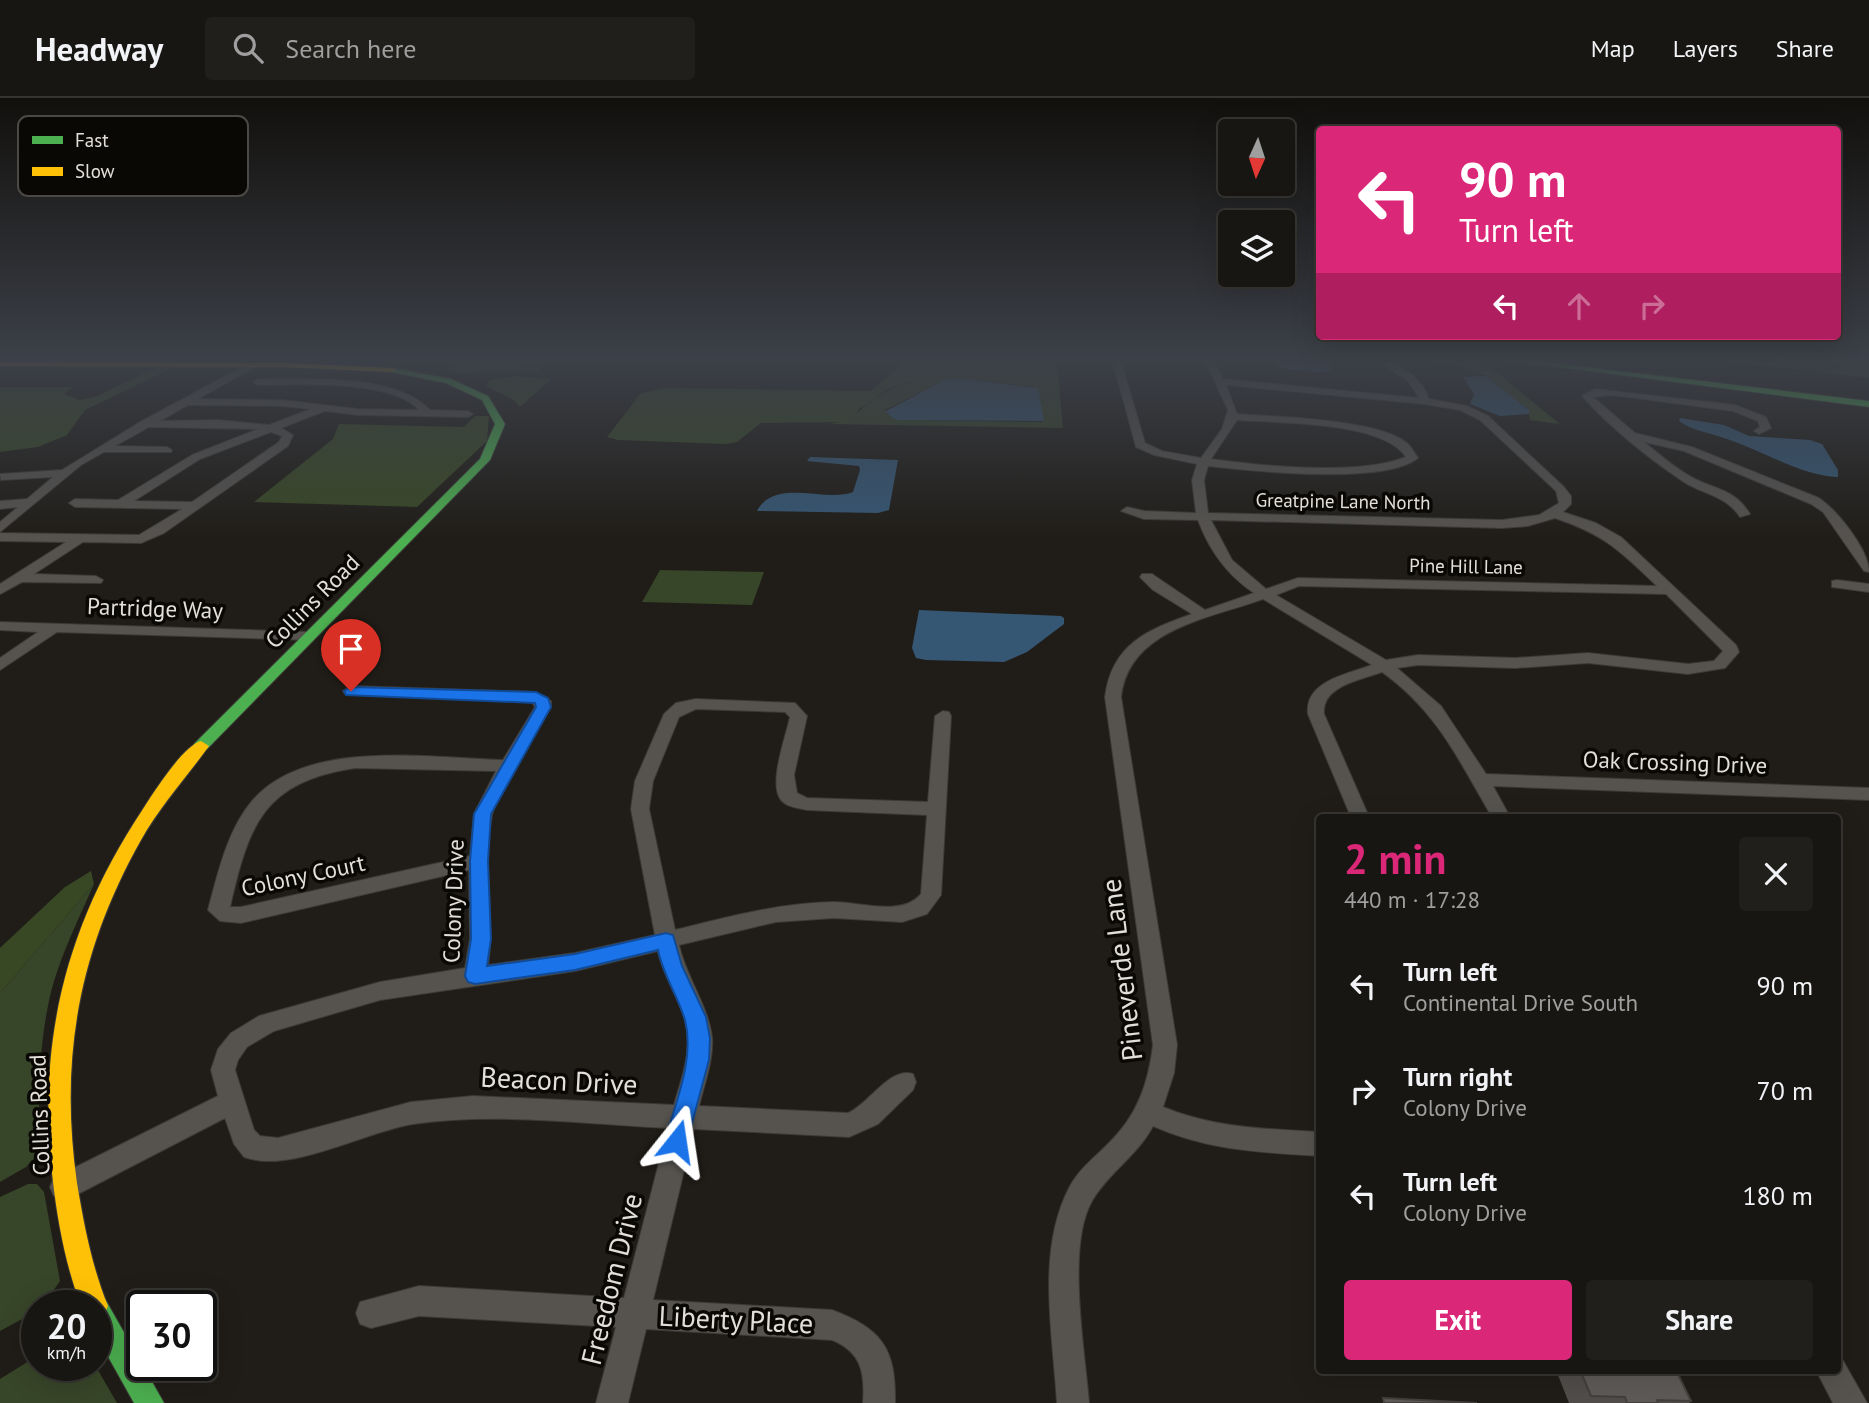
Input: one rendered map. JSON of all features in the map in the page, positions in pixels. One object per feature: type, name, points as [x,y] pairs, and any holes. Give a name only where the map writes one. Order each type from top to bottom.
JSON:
[{"type":"main road","name":"Collins Road","points":[[90,1290],[83,1269],[59,1159],[56,1069],[64,1011],[83,937],[108,878],[154,803],[185,762],[485,460],[494,449],[500,426],[497,419]]},
{"type":"main road","name":"Collins Road","points":[[112,1335],[150,1403]]},
{"type":"street","points":[[0,528],[64,473],[155,419]]},
{"type":"street","points":[[121,504],[196,457],[295,419]]},
{"type":"street","points":[[1133,419],[1140,445],[1166,457],[1239,467],[1372,470],[1407,464],[1412,458],[1401,442],[1376,432],[1252,419]]},
{"type":"street","points":[[1233,419],[1202,462],[1196,483],[1198,499],[1222,556],[1240,577],[1262,593],[1386,665],[1424,698],[1438,715],[1499,814]]},
{"type":"street","points":[[1359,814],[1316,714],[1315,705],[1325,688],[1386,665],[1418,660],[1532,663],[1588,657],[1688,669],[1719,665],[1731,652],[1728,645],[1607,534],[1556,513],[1565,504],[1565,496],[1560,489],[1485,419]]},
{"type":"street","points":[[1613,419],[1688,480],[1737,503],[1744,514]]},
{"type":"street","points":[[1759,430],[1766,428],[1762,419]]},
{"type":"street","points":[[0,537],[141,539],[152,535],[284,444],[288,435],[271,428],[237,425],[144,425]]},
{"type":"street","points":[[1633,436],[1688,449],[1815,501],[1827,509],[1869,568]]},
{"type":"street","points":[[102,449],[167,450]]},
{"type":"street","points":[[1,477],[64,473]]},
{"type":"street","points":[[0,505],[31,502]]},
{"type":"street","points":[[75,503],[195,506]]},
{"type":"street","name":"Greatpine Lane North","points":[[1127,511],[1144,515],[1502,524],[1524,523],[1556,513]]},
{"type":"street","points":[[0,590],[78,540]]},
{"type":"street","points":[[1147,577],[1203,615]]},
{"type":"street","points":[[22,578],[96,580]]},
{"type":"street","name":"Pine Hill Lane","points":[[1262,593],[1287,584],[1314,581],[1670,590]]},
{"type":"street","points":[[1836,584],[1869,588]]},
{"type":"street","name":"Pineverde Lane","points":[[1073,1403],[1065,1264],[1068,1229],[1077,1199],[1090,1179],[1126,1144],[1150,1113],[1162,1078],[1165,1045],[1113,697],[1114,681],[1123,662],[1140,642],[1159,631],[1262,593]]},
{"type":"street","name":"Partridge Way","points":[[0,626],[309,636]]},
{"type":"street","points":[[0,665],[53,628]]},
{"type":"street","name":"Colony Drive","points":[[351,691],[536,697],[543,701],[543,707],[483,814],[479,861],[481,939],[475,976]]},
{"type":"street","name":"Freedom Drive","points":[[612,1403],[698,1060],[700,1038],[695,1017],[672,966],[642,829],[640,798],[644,781],[672,714],[682,707],[696,704],[781,706],[795,710],[799,716],[785,775],[788,796],[795,801],[807,804],[937,809]]},
{"type":"street","points":[[64,1187],[231,1102],[223,1070],[227,1056],[239,1040],[267,1023],[380,992],[575,962],[751,918],[802,911],[902,914],[916,911],[926,904],[931,895],[943,716]]},
{"type":"street","name":"Colony Court","points":[[479,861],[241,915],[227,915],[219,910],[227,872],[253,808],[279,784],[299,774],[333,764],[355,762],[508,766]]},
{"type":"street","name":"Oak Crossing Drive","points":[[1479,780],[1869,794]]},
{"type":"street","name":"Beacon Drive","points":[[231,1102],[243,1136],[253,1148],[278,1150],[411,1113],[441,1108],[473,1107],[849,1125],[869,1116],[904,1082]]},
{"type":"street","points":[[1150,1113],[1190,1130],[1241,1139],[1316,1144]]},
{"type":"street","name":"Liberty Place","points":[[371,1313],[419,1301],[832,1325],[851,1331],[866,1343],[877,1362],[879,1403]]},
{"type":"street","points":[[1833,1374],[1851,1403]]},
{"type":"green space","points":[[0,419],[79,419],[67,435],[38,447],[0,452]]},
{"type":"green space","points":[[472,419],[489,419],[487,441],[417,507],[254,502],[333,439],[339,424],[464,427]]},
{"type":"green space","points":[[621,419],[850,419],[844,422],[761,423],[737,442],[726,444],[618,440],[607,437]]},
{"type":"green space","points":[[851,419],[1043,422],[1042,419],[1062,419],[1063,428],[829,424]]},
{"type":"green space","points":[[1554,419],[1560,424],[1530,420]]},
{"type":"green space","points":[[660,570],[764,572],[752,605],[642,602]]},
{"type":"green space","points":[[91,871],[94,884],[0,993],[0,948],[65,887]]},
{"type":"green space","points":[[94,884],[62,959],[48,1006],[41,1061],[39,1153],[26,1167],[0,1182],[0,993]]},
{"type":"green space","points":[[28,1184],[37,1184],[44,1192],[60,1281],[54,1290],[21,1290],[21,1320],[0,1331],[0,1197]]},
{"type":"green space","points":[[21,1366],[21,1381],[104,1381],[117,1403],[0,1403],[0,1379]]},
{"type":"water","points":[[895,419],[1044,421],[899,420]]},
{"type":"water","points":[[1686,419],[1724,425],[1749,436],[1810,440],[1822,444],[1838,470],[1838,477],[1796,468],[1679,421]]},
{"type":"water","points":[[810,457],[898,460],[889,510],[878,513],[757,511],[765,501],[776,495],[841,495],[853,492],[859,466],[807,461]]},
{"type":"water","points":[[919,610],[1061,616],[1064,618],[1064,624],[1027,652],[1004,662],[926,660],[916,658],[912,648]]},
{"type":"building","points":[[1582,1374],[1678,1374],[1691,1401],[1627,1403],[1625,1397],[1591,1396]]},
{"type":"building","points":[[1383,1398],[1477,1403],[1384,1403]]},
{"type":"traffic: fast","points":[[201,746],[485,460],[500,424],[497,419]]},
{"type":"traffic: fast","points":[[112,1336],[150,1403]]},
{"type":"traffic: slow","points":[[89,1290],[75,1243],[61,1154],[58,1106],[65,1016],[89,928],[108,884],[156,803],[201,746]]},
{"type":"route","points":[[351,691],[536,697],[543,701],[543,707],[494,790],[483,814],[479,861],[481,939],[475,976],[533,970],[666,940],[672,966],[695,1017],[700,1038],[698,1060],[677,1141]]}]
